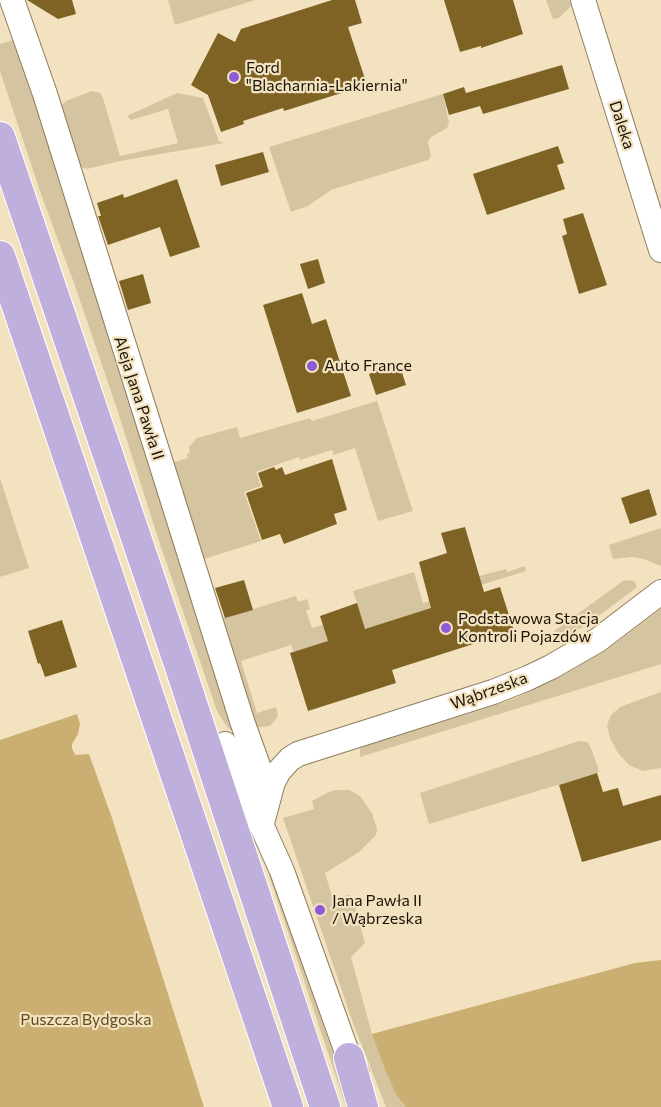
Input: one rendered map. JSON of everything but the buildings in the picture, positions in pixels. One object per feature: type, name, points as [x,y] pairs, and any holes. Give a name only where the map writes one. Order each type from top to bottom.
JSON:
[{"type":"main road","points":[[0,137],[180,667],[325,1107]]},
{"type":"main road","points":[[0,256],[285,1102]]},
{"type":"main road","points":[[180,667],[225,744]]},
{"type":"main road","points":[[349,1058],[363,1107]]},
{"type":"street","name":"Aleja Jana Pawła II","points":[[12,0],[45,94],[156,451],[254,756],[269,796]]},
{"type":"street","name":"Daleka","points":[[583,0],[661,250]]},
{"type":"street","name":"Wąbrzeska","points":[[225,744],[234,750],[254,756],[298,754],[513,684],[551,667],[598,640],[661,592]]},
{"type":"street","points":[[225,744],[282,871],[349,1058],[374,1107]]},
{"type":"street","name":"Wąbrzeska","points":[[262,823],[279,771],[298,754]]},
{"type":"shaded area","points":[[168,0],[255,0],[175,25]]},
{"type":"shaded area","points":[[546,0],[569,0],[571,6],[559,18],[553,19]]},
{"type":"shaded area","points":[[16,39],[234,732],[227,727],[217,711],[116,406],[0,71],[0,44]]},
{"type":"shaded area","points":[[92,91],[100,93],[103,98],[120,156],[178,143],[168,109],[131,120],[127,116],[177,93],[203,98],[219,141],[224,143],[87,169],[75,165],[60,107],[66,101]]},
{"type":"shaded area","points":[[443,94],[449,123],[447,128],[431,137],[428,142],[431,156],[428,160],[331,190],[308,206],[291,212],[269,147]]},
{"type":"shaded area","points":[[377,401],[413,511],[378,521],[355,448],[334,455],[332,450],[300,460],[299,457],[256,472],[261,486],[244,492],[261,541],[201,560],[168,464],[188,458],[189,447],[197,438],[237,427],[240,438],[310,418],[312,421]]},
{"type":"shaded area","points":[[0,478],[29,568],[0,577]]},
{"type":"shaded area","points":[[661,528],[661,566],[633,557],[613,559],[609,545]]},
{"type":"shaded area","points":[[525,566],[526,571],[481,585],[482,592],[294,652],[291,645],[241,661],[257,713],[276,707],[278,716],[270,726],[255,728],[225,644],[230,639],[226,627],[221,627],[221,619],[296,596],[298,602],[307,599],[310,609],[306,611],[312,628],[360,613],[353,591],[414,572],[423,603],[452,594],[460,581]]},
{"type":"shaded area","points":[[623,581],[635,582],[637,587],[592,621],[562,640],[553,632]]},
{"type":"shaded area","points":[[661,609],[661,664],[360,757],[360,749],[366,745],[513,699],[564,675],[607,650]]},
{"type":"shaded area","points":[[661,692],[661,768],[643,771],[629,765],[618,753],[610,738],[607,725],[611,715],[620,707]]},
{"type":"shaded area","points":[[579,741],[587,742],[591,748],[599,771],[597,773],[429,824],[420,793]]},
{"type":"shaded area","points":[[336,790],[349,790],[360,796],[372,813],[377,829],[376,835],[359,852],[325,873],[333,899],[352,896],[365,943],[351,957],[372,1034],[397,1096],[406,1107],[386,1107],[353,1023],[283,818],[314,809],[312,801]]},
{"type":"shaded area","points":[[261,851],[277,888],[351,1107],[346,1107]]},
{"type":"green space","name":"Puszcza Bydgoska","points":[[77,714],[80,724],[72,748],[75,755],[89,754],[112,818],[204,1107],[0,1107],[0,740]]},
{"type":"green space","points":[[661,960],[661,1107],[406,1107],[397,1096],[372,1034],[635,963]]},
{"type":"place","name":"Ford \"Blacharnia-Lakiernia\"","points":[[234,77]]},
{"type":"place","name":"Auto France","points":[[312,366]]},
{"type":"place","name":"Podstawowa Stacja Kontroli Pojazdów","points":[[446,628]]},
{"type":"place","name":"Jana Pawła II / Wąbrzeska","points":[[320,910]]}]
